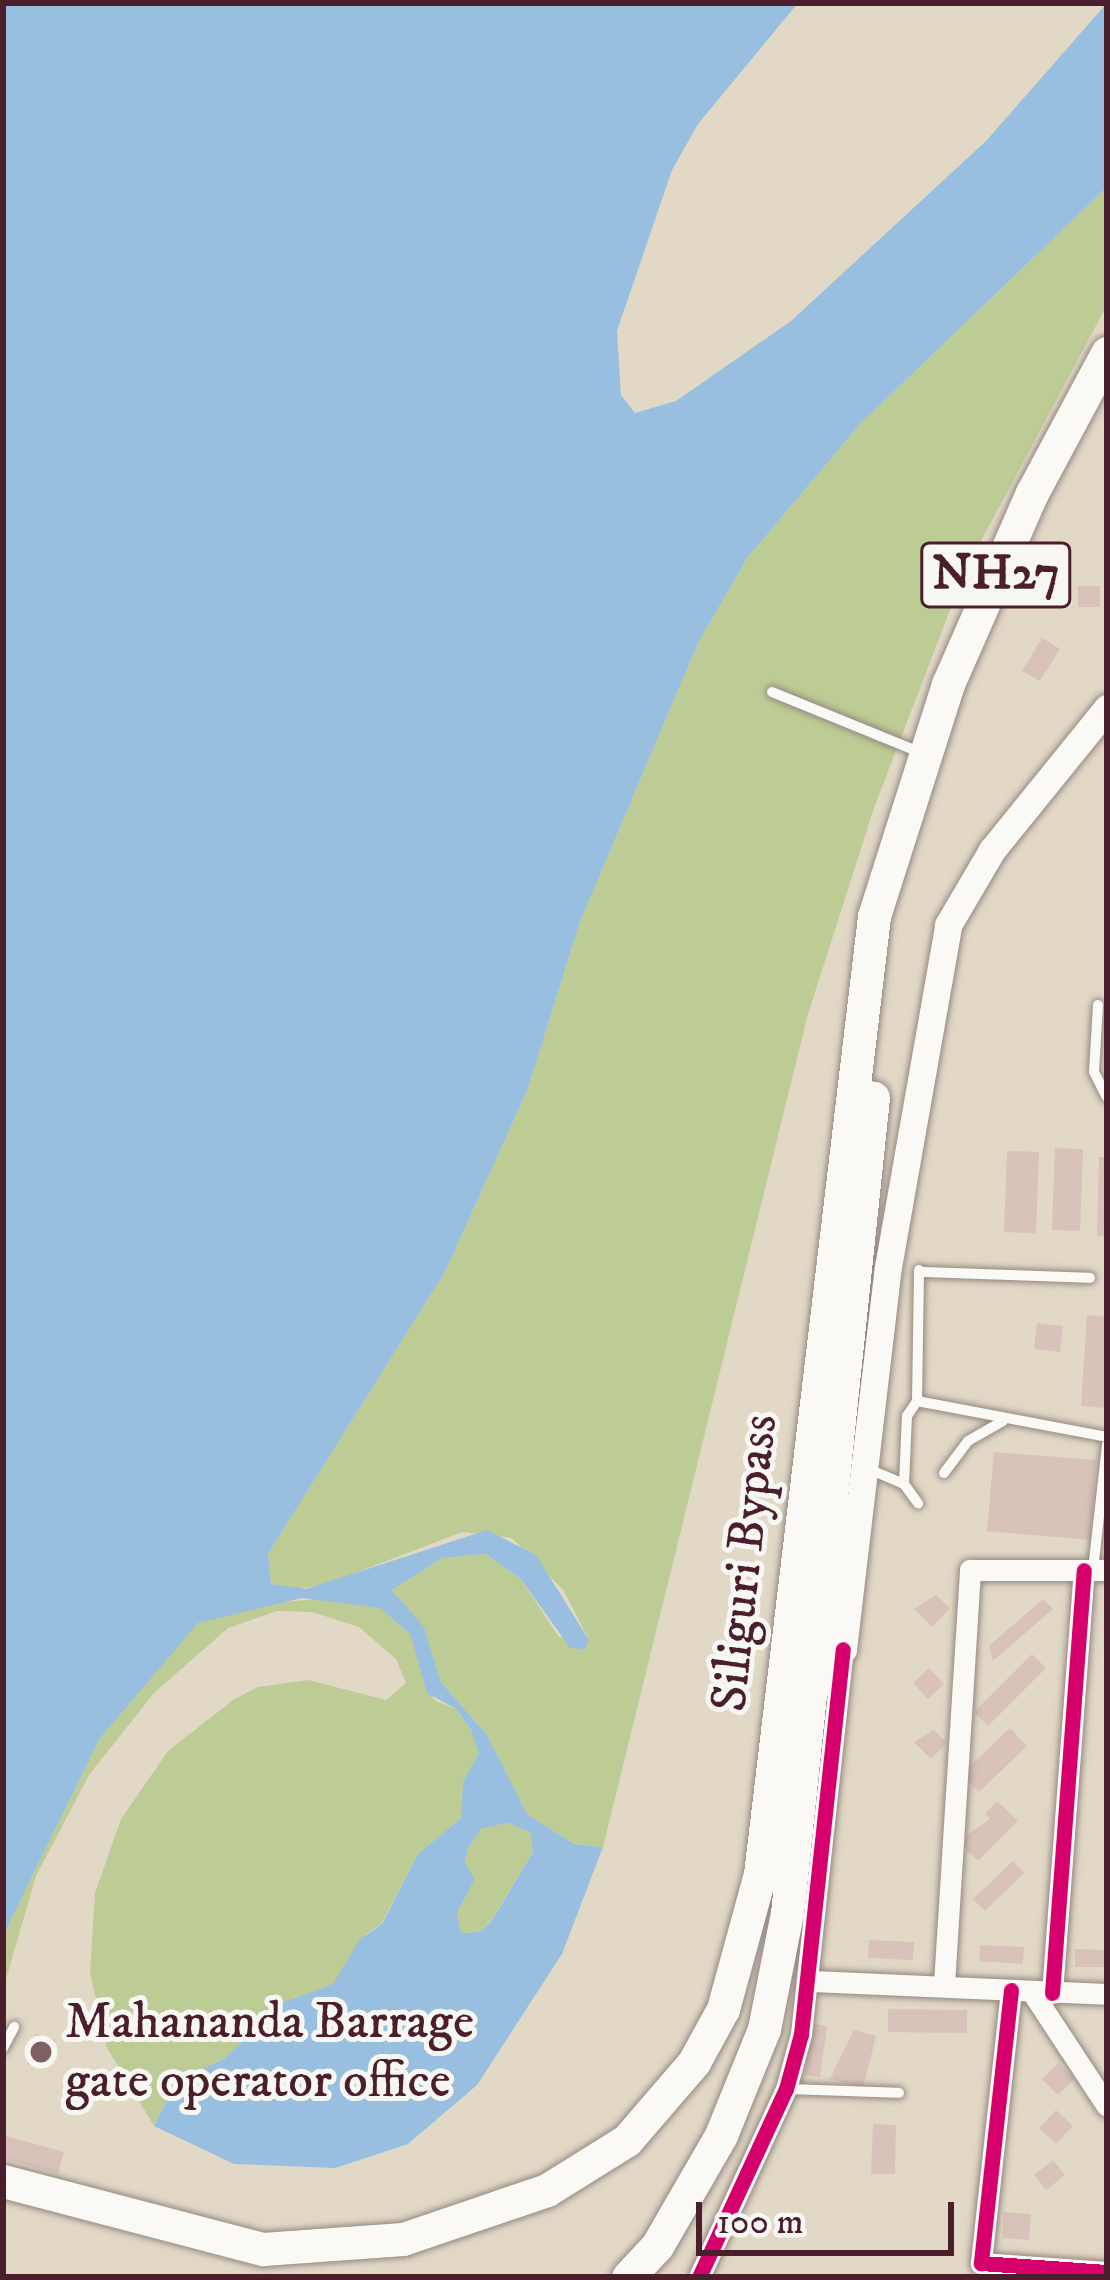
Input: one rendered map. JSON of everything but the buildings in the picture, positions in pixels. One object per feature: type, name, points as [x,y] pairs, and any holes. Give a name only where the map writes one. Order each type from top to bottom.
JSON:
[{"type":"highway","name":"Siliguri Bypass","points":[[3,2181],[202,2240],[263,2249],[403,2239],[548,2190],[627,2140],[694,2062],[724,2008],[760,1874],[874,916],[921,753],[1032,494],[1107,353]]},
{"type":"highway","points":[[628,2277],[657,2246],[721,2135],[764,2029],[787,1913],[872,1119],[878,975],[908,805]]},
{"type":"main road","points":[[812,1695],[843,1649],[888,1267],[923,1033],[948,925],[992,850],[1107,709]]},
{"type":"street","points":[[944,1984],[970,1570],[1094,1570],[1032,1992],[981,2263],[1107,2272]]},
{"type":"street","points":[[699,2277],[786,2089],[811,1981],[843,1649]]},
{"type":"street","points":[[811,1981],[1107,1994]]},
{"type":"street","points":[[1032,1992],[1107,2106]]},
{"type":"lane","points":[[772,692],[921,753]]},
{"type":"lane","points":[[1098,1005],[1094,1072],[1107,1096]]},
{"type":"lane","points":[[904,1484],[907,1416],[917,1401],[920,1271],[1090,1278]]},
{"type":"lane","points":[[917,1401],[1107,1441],[1094,1570]]},
{"type":"lane","points":[[944,1473],[968,1442],[1003,1421]]},
{"type":"lane","points":[[878,1473],[904,1484],[918,1503]]},
{"type":"lane","points":[[3,2048],[14,2027]]},
{"type":"lane","points":[[786,2089],[899,2092]]},
{"type":"green space","points":[[1107,187],[1107,305],[965,571],[874,808],[808,1014],[603,1847],[574,1844],[527,1814],[487,1735],[441,1682],[424,1628],[392,1590],[442,1558],[486,1554],[521,1579],[559,1637],[589,1640],[564,1591],[512,1538],[462,1532],[327,1584],[289,1591],[271,1584],[268,1554],[445,1272],[527,1091],[580,922],[698,643],[748,557],[861,423]]},
{"type":"green space","points":[[339,1597],[380,1608],[410,1634],[434,1700],[456,1709],[471,1730],[480,1753],[461,1818],[418,1854],[381,1924],[366,1934],[333,1984],[319,1995],[296,1997],[224,2059],[177,2080],[154,2126],[107,2048],[90,1972],[95,1893],[121,1819],[168,1751],[233,1700],[258,1687],[308,1680],[386,1700],[406,1683],[396,1659],[359,1627],[312,1612],[277,1611],[228,1628],[154,1693],[89,1775],[36,1876],[4,1986],[3,1936],[100,1738],[166,1654],[198,1623],[249,1605]]},
{"type":"green space","points":[[508,1823],[530,1832],[533,1852],[492,1919],[480,1932],[460,1933],[457,1913],[475,1879],[465,1862],[468,1848],[481,1829]]},
{"type":"water","points":[[3,3],[798,3],[698,124],[672,170],[617,331],[621,395],[635,413],[676,401],[791,321],[986,141],[1107,3],[1107,187],[861,423],[748,557],[698,643],[580,922],[527,1091],[445,1272],[268,1554],[271,1584],[306,1589],[487,1530],[536,1555],[589,1640],[585,1649],[570,1648],[521,1579],[486,1554],[442,1558],[392,1590],[424,1627],[441,1682],[487,1735],[527,1814],[574,1844],[603,1847],[562,1954],[477,2085],[408,2144],[335,2168],[234,2164],[154,2126],[177,2080],[224,2059],[282,2003],[333,1984],[360,1939],[382,1924],[418,1854],[461,1818],[463,1782],[479,1753],[456,1709],[427,1693],[410,1634],[380,1608],[302,1598],[198,1623],[100,1738],[3,1936]],"holes":[[[508,1823],[530,1832],[533,1852],[492,1920],[480,1932],[461,1933],[457,1913],[475,1879],[465,1862],[468,1848],[481,1829]]]},
{"type":"cycle path","points":[[1052,1993],[1084,1570]]},
{"type":"cycle path","points":[[699,2277],[786,2089],[801,2034],[843,1649]]},
{"type":"cycle path","points":[[1011,1990],[981,2263],[1107,2272]]},
{"type":"place","name":"Mahananda Barrage gate operator office","points":[[41,2052]]}]
